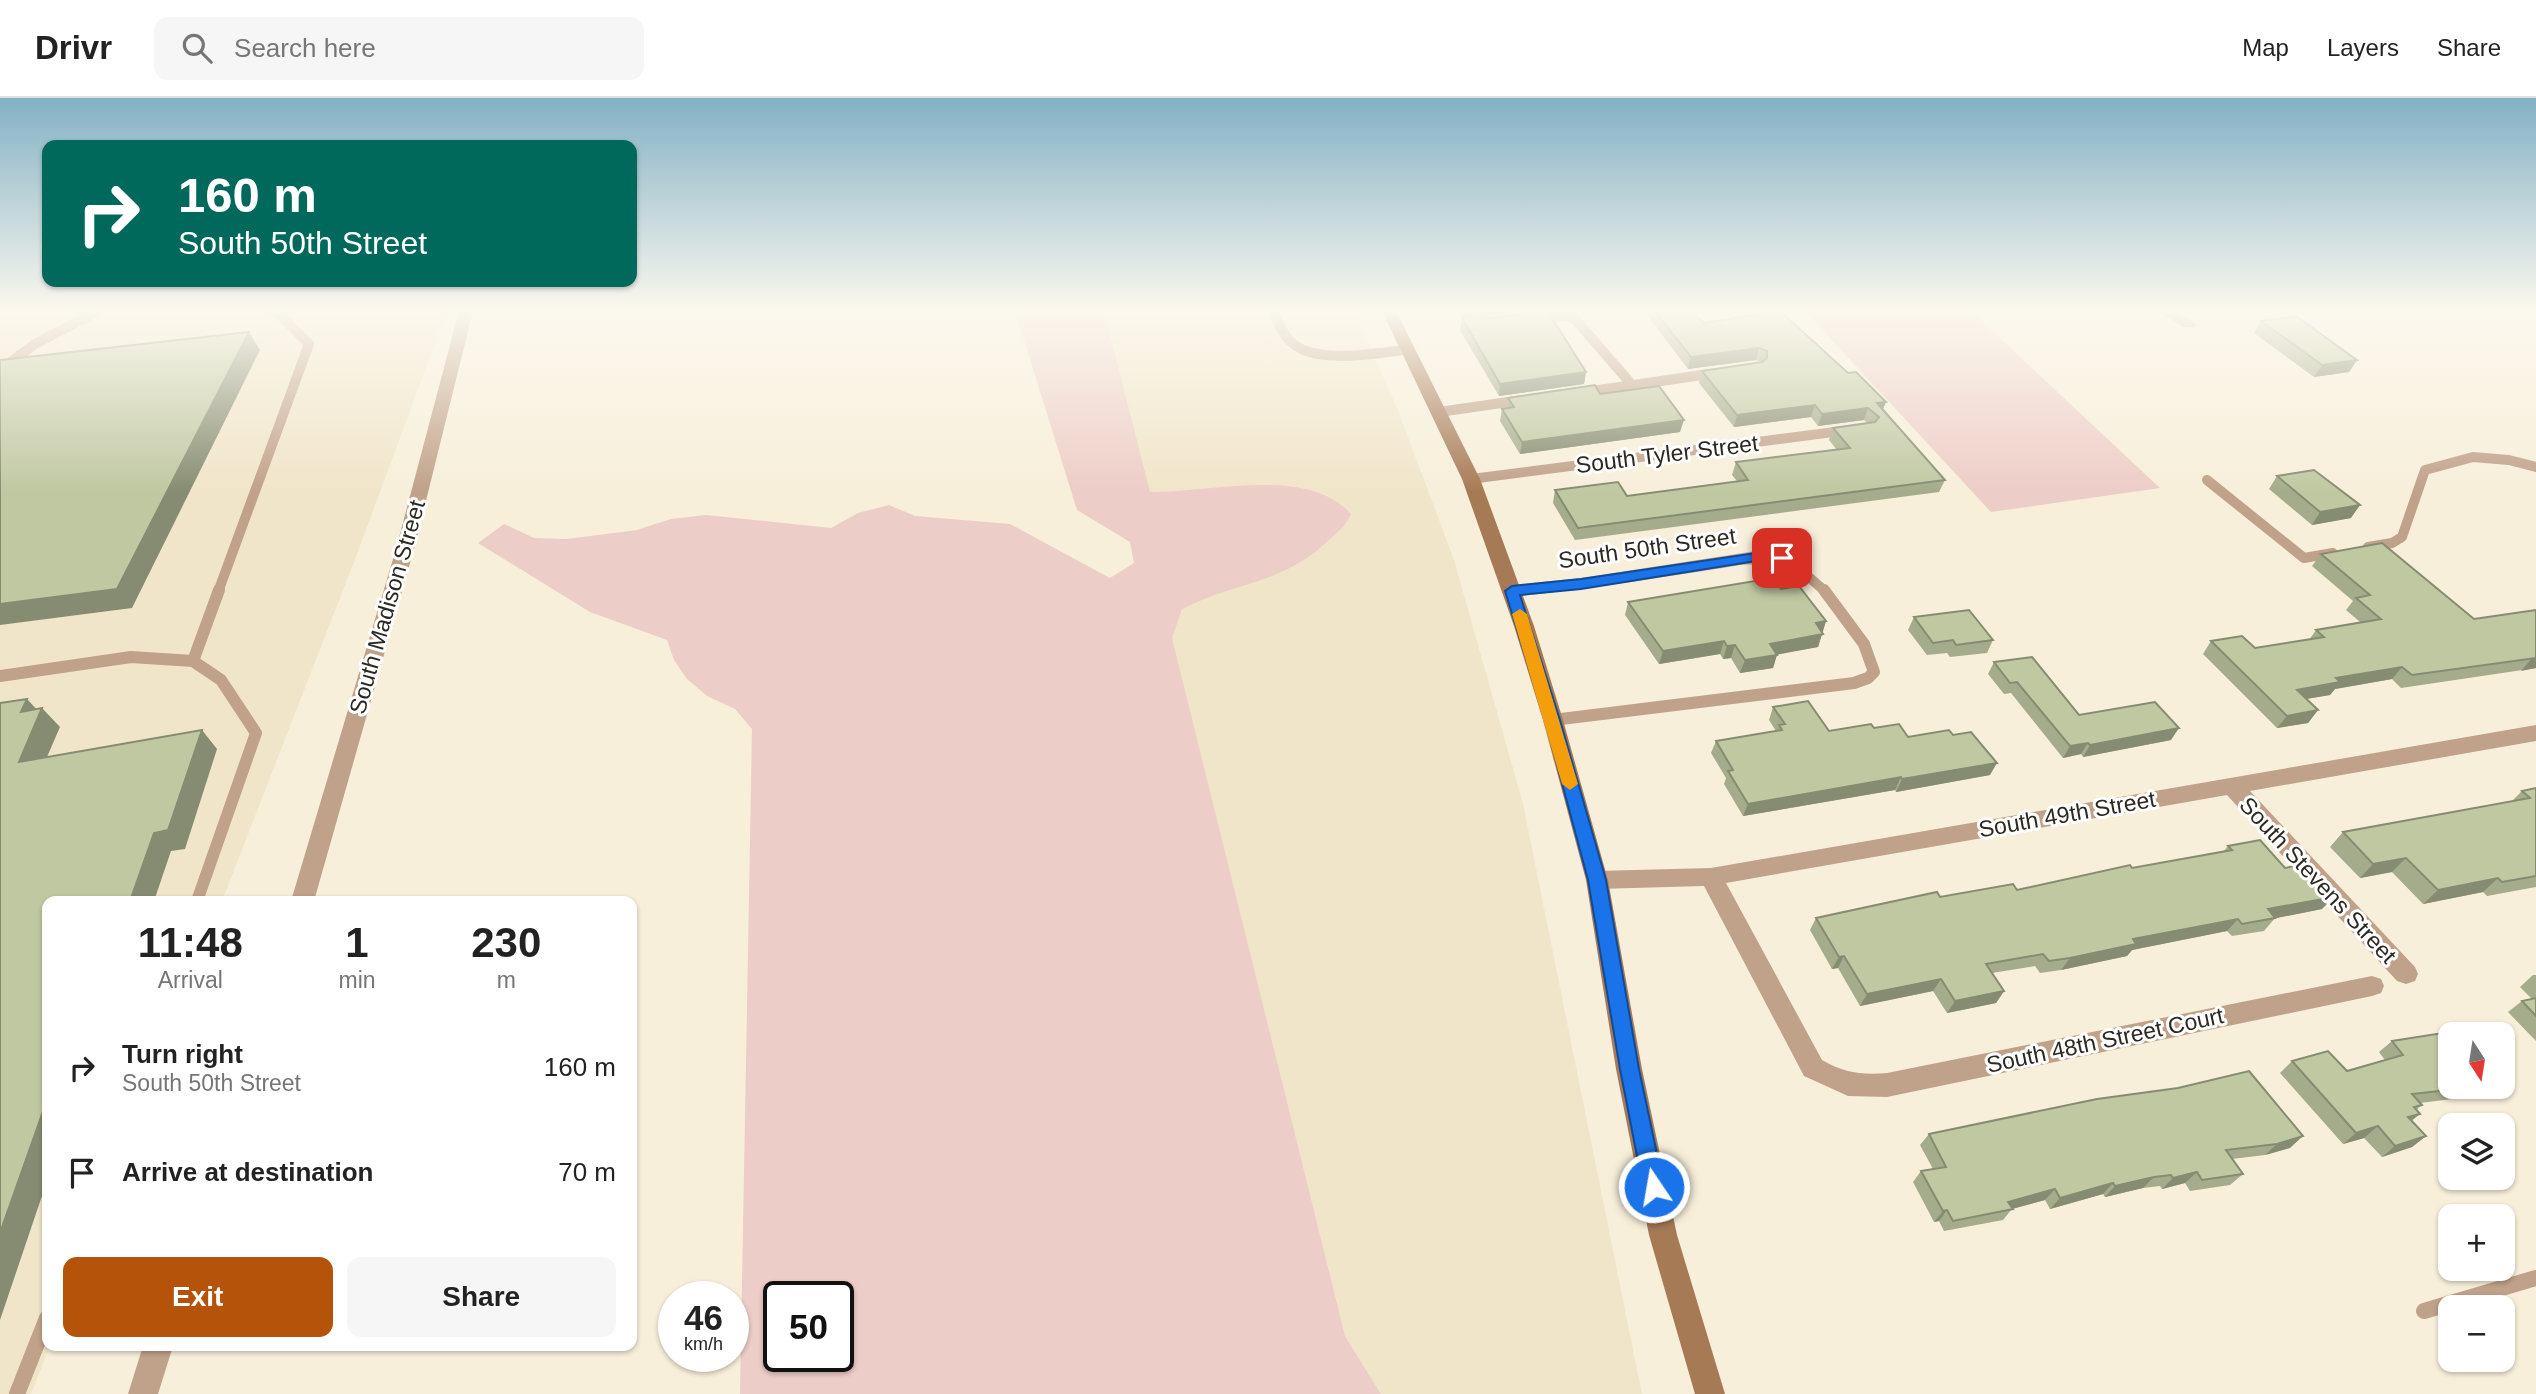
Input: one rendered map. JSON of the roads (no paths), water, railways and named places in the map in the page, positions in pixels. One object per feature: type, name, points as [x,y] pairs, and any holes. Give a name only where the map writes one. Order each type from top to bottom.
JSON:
[{"type":"main road","points":[[1420,371],[1471,479],[1512,591],[1553,720],[1597,880],[1629,1069],[1663,1235],[1710,1394]]},
{"type":"street","name":"South Madison Street","points":[[303,896],[405,549],[450,371]]},
{"type":"street","name":"South Tyler Street","points":[[1471,479],[1864,428]]},
{"type":"street","name":"South 50th Street","points":[[1512,591],[1581,584],[1756,557],[1788,559]]},
{"type":"street","name":"South 49th Street","points":[[1597,880],[1711,877],[2536,733]]},
{"type":"street","name":"South Stevens Street","points":[[2231,785],[2406,974]]},
{"type":"street","name":"South 48th Street Court","points":[[1711,877],[1814,1068],[1838,1083],[1865,1087],[1888,1085],[2372,986]]},
{"type":"street","points":[[143,1394],[156,1351]]},
{"type":"lane","points":[[193,661],[299,371]]},
{"type":"lane","points":[[1620,371],[1633,386]]},
{"type":"lane","points":[[1571,394],[1727,371]]},
{"type":"lane","points":[[1439,412],[1534,399]]},
{"type":"lane","points":[[2354,549],[2392,543],[2402,537],[2425,470],[2473,457],[2510,460],[2536,467]]},
{"type":"lane","points":[[2207,480],[2304,558],[2342,551]]},
{"type":"lane","points":[[1553,720],[1854,683],[1868,678],[1874,672],[1874,667],[1867,650],[1818,582],[1803,567],[1788,559]]},
{"type":"lane","points":[[0,676],[131,657],[193,661],[221,680],[256,733],[199,896]]},
{"type":"lane","points":[[2424,1311],[2536,1278]]},
{"type":"lane","points":[[17,1394],[42,1331]]}]
